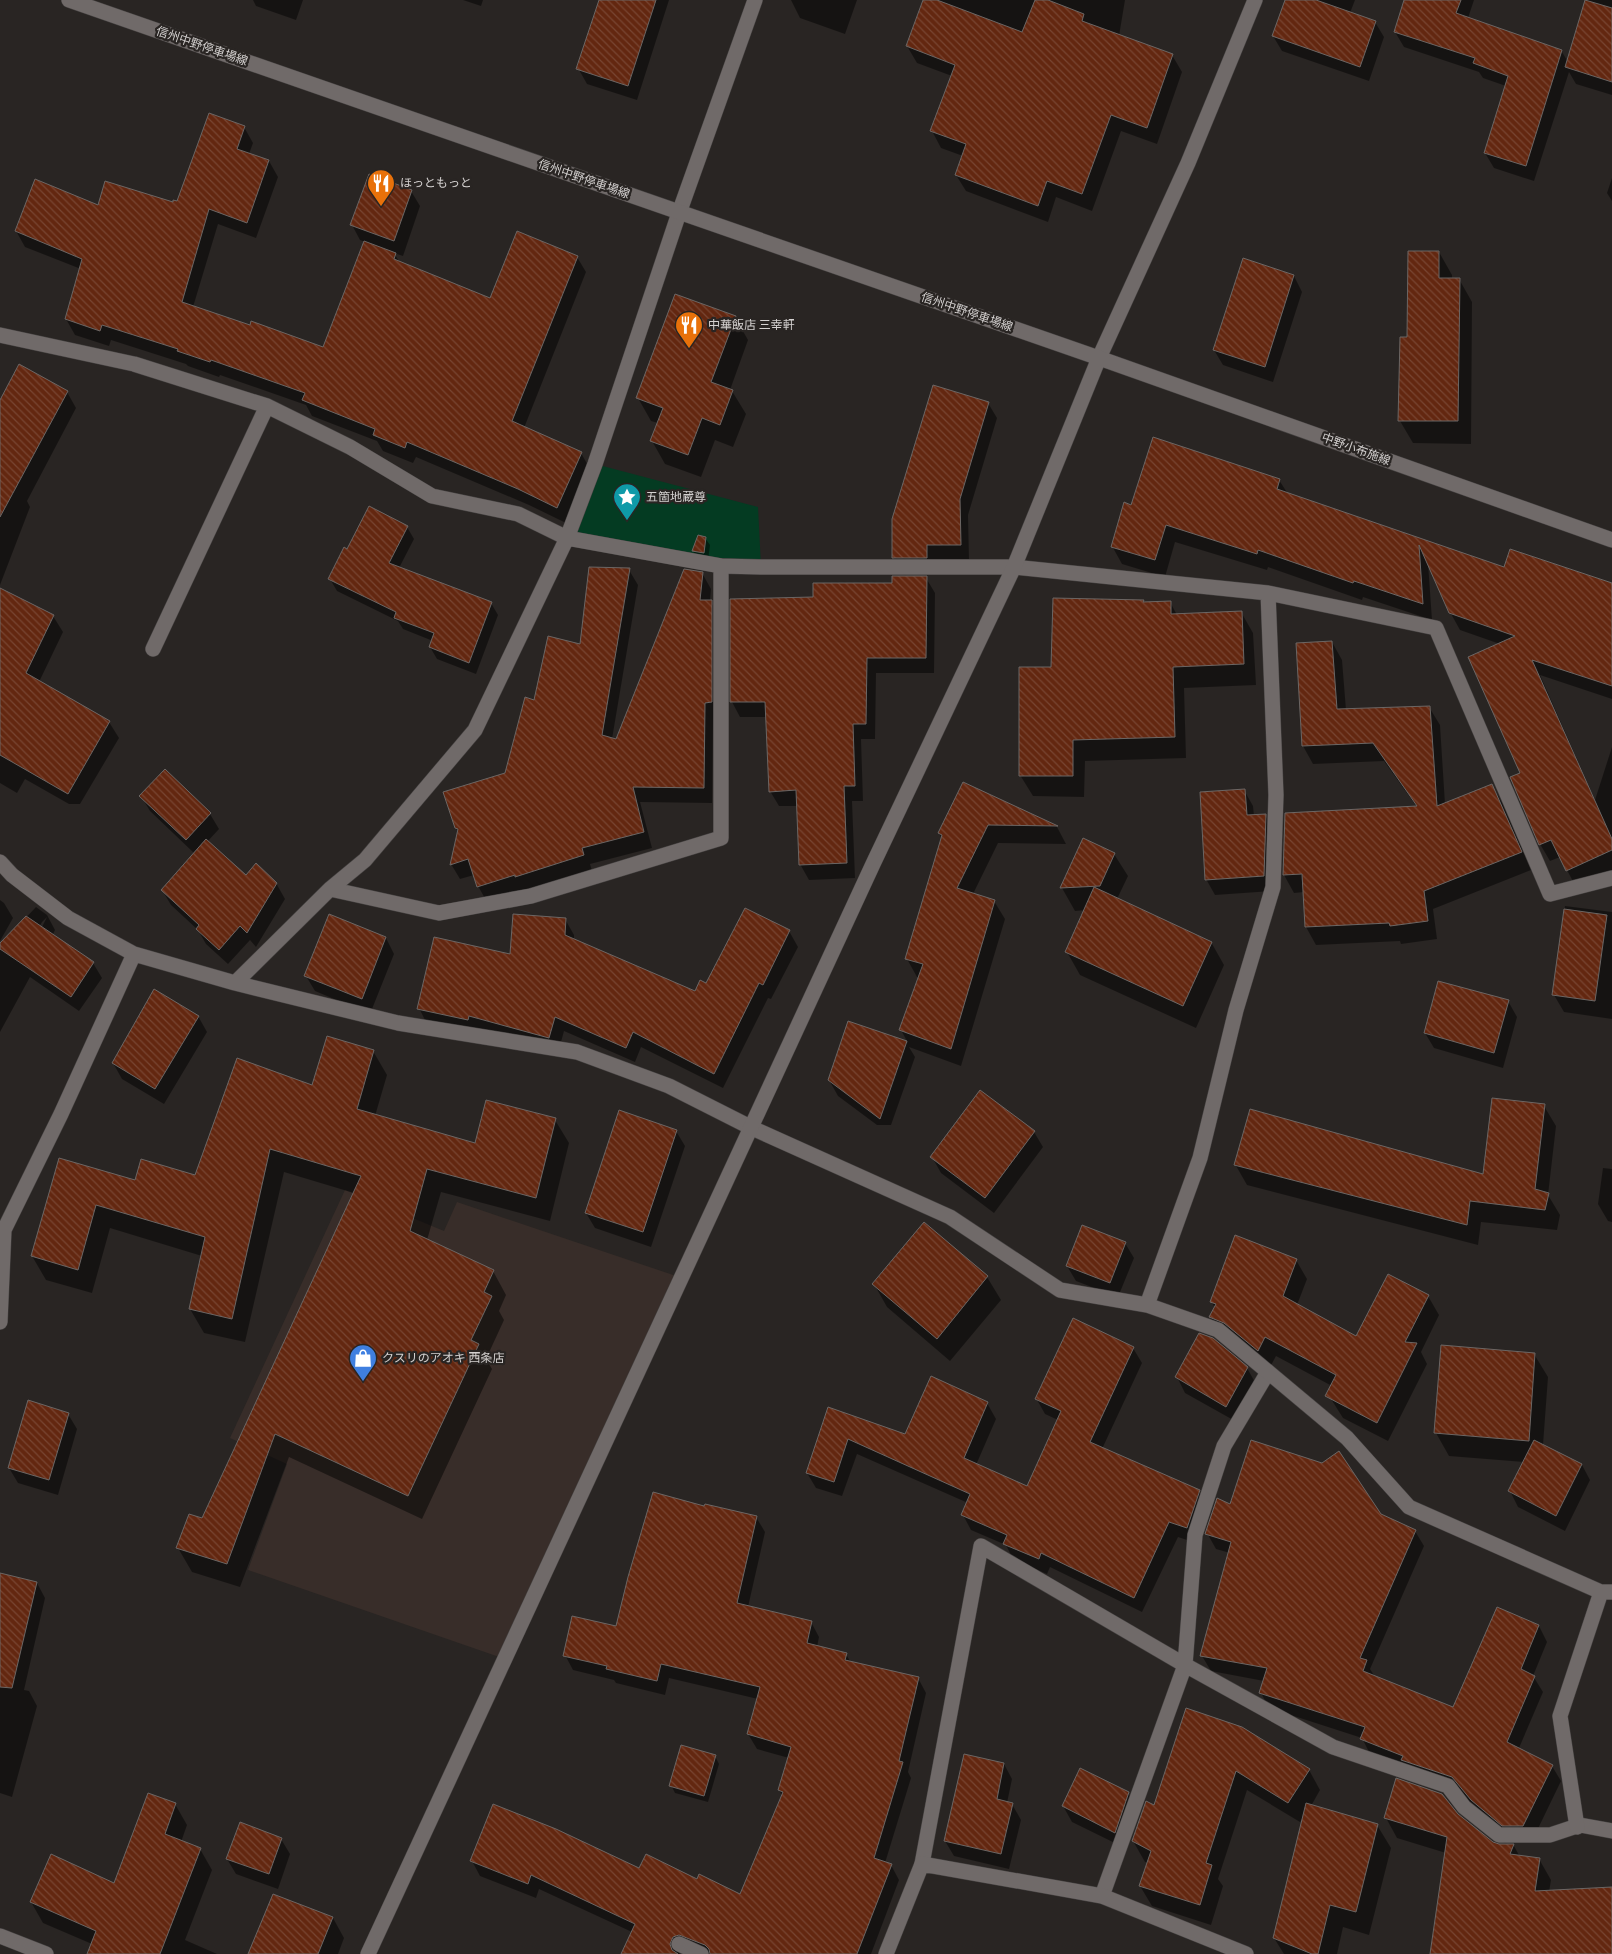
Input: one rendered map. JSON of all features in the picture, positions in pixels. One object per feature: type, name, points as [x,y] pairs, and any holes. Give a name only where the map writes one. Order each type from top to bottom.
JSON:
[{"type":"street","name":"信州中野停車場線","points":[[69,0],[1099,358]]},
{"type":"street","points":[[234,983],[330,889],[365,860],[475,730],[566,538],[595,464],[755,0]]},
{"type":"street","points":[[368,1954],[873,864],[1014,567],[1099,358],[1188,163],[1255,0]]},
{"type":"street","points":[[0,335],[134,364],[267,406],[350,447],[432,496],[518,514],[566,538],[721,566],[760,568],[1014,567],[1268,593],[1436,628],[1550,894],[1612,878]]},
{"type":"street","name":"中野小布施線","points":[[1099,358],[1612,540]]},
{"type":"street","points":[[153,649],[267,406]]},
{"type":"street","points":[[330,889],[439,913],[531,896],[721,838],[721,566]]},
{"type":"street","points":[[1147,1305],[1200,1158],[1236,1010],[1273,887],[1276,795],[1268,593]]},
{"type":"street","points":[[0,862],[12,875],[68,918],[134,954],[234,983],[398,1023],[577,1052],[670,1086],[752,1128],[950,1217],[1060,1290],[1147,1305],[1218,1330],[1347,1438],[1409,1506],[1607,1592],[1560,1716],[1577,1827]]},
{"type":"street","points":[[0,1322],[4,1230],[62,1114],[134,954]]},
{"type":"street","points":[[1102,1896],[1185,1665],[1195,1535],[1224,1446],[1268,1372]]},
{"type":"street","points":[[886,1954],[922,1864],[982,1546],[1185,1665],[1333,1748],[1448,1786],[1464,1808],[1499,1835],[1550,1835],[1580,1825],[1612,1831]]},
{"type":"street","points":[[922,1864],[1102,1896],[1246,1954]]},
{"type":"street","points":[[0,1936],[46,1954]]},
{"type":"street","points":[[679,1944],[701,1954]]},
{"type":"shaded area","points":[[345,1190],[444,1231],[457,1202],[682,1278],[505,1659],[248,1570],[287,1464],[230,1438]]},
{"type":"green space","points":[[595,464],[758,507],[761,567],[567,538]]},
{"type":"building","points":[[599,0],[656,0],[628,86],[576,69]]},
{"type":"building","points":[[923,0],[937,0],[1022,32],[1035,0],[1048,0],[1084,14],[1082,21],[1173,54],[1147,128],[1111,115],[1082,194],[1047,181],[1038,206],[955,175],[966,144],[930,131],[955,65],[906,46]]},
{"type":"building","points":[[1285,0],[1316,0],[1376,21],[1360,67],[1272,36]]},
{"type":"building","points":[[1404,0],[1461,0],[1456,13],[1562,50],[1526,166],[1484,153],[1508,76],[1473,63],[1475,58],[1394,32]]},
{"type":"building","points":[[1585,0],[1612,8],[1612,82],[1565,67]]},
{"type":"building","points":[[209,113],[245,126],[237,149],[269,160],[247,223],[209,209],[182,302],[250,325],[251,321],[323,347],[364,241],[396,253],[394,259],[490,298],[517,231],[578,256],[512,421],[582,452],[557,508],[518,489],[407,442],[405,448],[373,435],[375,429],[302,400],[305,393],[102,325],[100,331],[65,319],[82,259],[15,231],[35,179],[98,205],[105,181],[173,202],[173,200],[177,201]]},
{"type":"building","name":"ほっともっと","points":[[369,174],[412,190],[394,241],[350,225]]},
{"type":"building","points":[[1408,251],[1439,251],[1439,278],[1460,278],[1458,421],[1398,421],[1400,337],[1407,337]]},
{"type":"building","points":[[1243,258],[1294,275],[1265,367],[1213,350]]},
{"type":"building","name":"中華飯店 三幸軒","points":[[675,294],[736,316],[711,382],[733,390],[720,425],[702,418],[688,455],[650,441],[663,408],[636,398]]},
{"type":"building","points":[[19,364],[68,391],[0,517],[0,400]]},
{"type":"building","points":[[933,385],[989,402],[960,499],[961,545],[927,545],[927,558],[892,558],[892,519]]},
{"type":"building","points":[[1153,437],[1280,479],[1277,489],[1504,567],[1510,549],[1612,583],[1612,686],[1532,660],[1612,839],[1612,850],[1566,871],[1551,840],[1539,845],[1510,777],[1520,773],[1468,657],[1515,636],[1449,613],[1419,545],[1423,604],[1354,581],[1353,583],[1258,550],[1257,554],[1166,525],[1155,560],[1111,547],[1124,502],[1131,505]]},
{"type":"building","points":[[369,506],[408,526],[389,563],[492,602],[469,663],[429,647],[434,633],[394,618],[396,612],[328,579],[344,547],[347,549]]},
{"type":"building","points":[[698,535],[706,537],[704,553],[692,551]]},
{"type":"building","points":[[589,567],[630,568],[602,735],[616,739],[684,569],[703,572],[700,600],[712,600],[712,702],[705,703],[704,788],[633,787],[644,832],[582,848],[584,855],[477,887],[468,859],[450,865],[458,829],[455,828],[443,792],[505,773],[525,697],[534,700],[548,636],[580,644]]},
{"type":"building","points":[[892,576],[927,576],[926,658],[867,658],[866,724],[853,724],[855,786],[844,786],[847,863],[799,865],[796,790],[769,792],[765,702],[730,702],[730,599],[813,597],[813,583],[892,583]]},
{"type":"building","points":[[0,588],[54,615],[26,673],[110,721],[68,794],[0,755]]},
{"type":"building","points":[[1053,598],[1144,600],[1143,602],[1171,601],[1171,614],[1242,611],[1244,664],[1173,667],[1175,737],[1073,740],[1073,776],[1019,776],[1019,667],[1051,667]]},
{"type":"building","points":[[1332,641],[1337,709],[1430,706],[1437,806],[1492,784],[1522,852],[1424,891],[1428,921],[1390,926],[1389,923],[1305,927],[1302,874],[1283,875],[1285,813],[1417,806],[1373,743],[1302,746],[1296,643]]},
{"type":"building","points":[[165,769],[211,813],[186,840],[139,796]]},
{"type":"building","points":[[963,782],[1058,826],[988,825],[957,888],[995,900],[951,1049],[899,1030],[923,964],[905,959],[942,835],[938,833]]},
{"type":"building","points":[[1245,789],[1247,815],[1266,814],[1264,876],[1205,880],[1200,792]]},
{"type":"building","points":[[1083,838],[1115,853],[1100,886],[1060,888]]},
{"type":"building","points":[[206,839],[246,875],[256,863],[277,883],[247,933],[240,926],[219,950],[196,929],[199,925],[161,890]]},
{"type":"building","points":[[1094,887],[1212,942],[1183,1006],[1065,952]]},
{"type":"building","points":[[745,908],[790,930],[763,985],[759,983],[714,1074],[633,1032],[626,1048],[555,1017],[549,1038],[469,1016],[468,1020],[417,1009],[434,937],[510,954],[513,914],[566,918],[565,935],[695,991],[700,980],[706,983]]},
{"type":"building","points":[[1564,909],[1607,915],[1595,1001],[1552,995]]},
{"type":"building","points":[[329,914],[386,937],[362,999],[304,976]]},
{"type":"building","points":[[26,916],[94,962],[71,997],[0,949],[0,943]]},
{"type":"building","points":[[1438,981],[1509,1000],[1494,1053],[1424,1033]]},
{"type":"building","points":[[154,989],[199,1016],[155,1089],[112,1063]]},
{"type":"building","points":[[848,1021],[907,1041],[880,1119],[828,1080]]},
{"type":"building","points":[[327,1036],[374,1050],[357,1109],[475,1143],[486,1100],[556,1118],[536,1198],[427,1169],[410,1231],[494,1270],[484,1292],[492,1296],[471,1340],[479,1344],[408,1496],[275,1434],[227,1564],[176,1548],[189,1514],[202,1518],[361,1176],[270,1149],[232,1319],[189,1309],[205,1237],[96,1205],[78,1270],[31,1256],[59,1158],[135,1180],[141,1159],[195,1175],[237,1058],[312,1085]]},
{"type":"building","points":[[980,1090],[1035,1131],[985,1198],[930,1157]]},
{"type":"building","points":[[1492,1098],[1545,1104],[1535,1189],[1549,1193],[1545,1210],[1470,1201],[1467,1225],[1234,1165],[1250,1109],[1483,1174]]},
{"type":"building","points":[[619,1110],[677,1130],[643,1232],[585,1213]]},
{"type":"building","points":[[924,1222],[988,1276],[937,1339],[872,1284]]},
{"type":"building","points":[[1082,1225],[1126,1242],[1110,1283],[1066,1266]]},
{"type":"building","points":[[1235,1235],[1297,1259],[1283,1296],[1356,1336],[1388,1274],[1429,1295],[1405,1342],[1417,1343],[1377,1423],[1325,1396],[1336,1375],[1265,1337],[1258,1351],[1224,1323],[1209,1317],[1216,1304],[1210,1302]]},
{"type":"building","points":[[1073,1318],[1134,1347],[1090,1442],[1200,1490],[1187,1528],[1169,1522],[1134,1598],[1041,1553],[1039,1559],[1003,1544],[1007,1535],[961,1515],[970,1494],[848,1439],[834,1482],[806,1473],[828,1407],[905,1434],[931,1376],[988,1402],[964,1458],[1027,1486],[1061,1411],[1035,1399]]},
{"type":"building","points":[[1199,1333],[1213,1338],[1248,1367],[1226,1407],[1175,1377]]},
{"type":"building","points":[[1441,1345],[1535,1353],[1529,1441],[1434,1433]]},
{"type":"building","points":[[28,1400],[69,1413],[49,1480],[8,1468]]},
{"type":"building","points":[[1251,1440],[1322,1463],[1339,1451],[1381,1514],[1416,1530],[1360,1658],[1367,1660],[1363,1671],[1453,1707],[1497,1607],[1539,1625],[1521,1669],[1535,1676],[1507,1742],[1553,1765],[1523,1826],[1502,1826],[1471,1800],[1452,1777],[1401,1760],[1403,1756],[1360,1739],[1365,1727],[1259,1693],[1267,1668],[1200,1656],[1231,1542],[1205,1534],[1217,1498],[1230,1504]]},
{"type":"building","points":[[1534,1440],[1582,1464],[1556,1516],[1508,1491]]},
{"type":"building","points":[[653,1492],[704,1506],[705,1504],[757,1516],[737,1603],[812,1621],[807,1643],[847,1653],[845,1660],[919,1677],[899,1761],[903,1762],[874,1858],[892,1864],[857,1954],[710,1954],[709,1949],[705,1945],[679,1935],[673,1937],[670,1944],[672,1950],[678,1954],[621,1954],[635,1924],[531,1875],[528,1884],[470,1861],[493,1804],[556,1829],[639,1868],[646,1854],[697,1879],[699,1874],[740,1894],[783,1792],[778,1790],[791,1747],[747,1734],[760,1687],[661,1664],[657,1681],[606,1669],[607,1666],[563,1656],[572,1616],[616,1626]]},
{"type":"building","points":[[0,1573],[37,1582],[12,1688],[0,1687]]},
{"type":"building","points":[[1186,1708],[1242,1727],[1310,1769],[1288,1803],[1236,1771],[1206,1863],[1212,1865],[1200,1905],[1139,1886],[1151,1851],[1132,1841],[1146,1801],[1154,1805]]},
{"type":"building","points":[[681,1745],[716,1755],[704,1796],[669,1786]]},
{"type":"building","points":[[964,1754],[1004,1763],[997,1799],[1013,1803],[1001,1854],[944,1841]]},
{"type":"building","points":[[1080,1768],[1129,1792],[1115,1833],[1062,1806]]},
{"type":"building","points":[[1396,1778],[1442,1794],[1458,1814],[1493,1842],[1514,1844],[1510,1854],[1540,1858],[1535,1891],[1612,1887],[1612,1954],[1430,1954],[1447,1837],[1384,1818]]},
{"type":"building","points":[[148,1793],[176,1803],[165,1834],[201,1848],[160,1954],[87,1954],[96,1931],[30,1902],[51,1854],[114,1883]]},
{"type":"building","points":[[1306,1803],[1378,1824],[1356,1912],[1330,1905],[1318,1954],[1312,1954],[1273,1938]]},
{"type":"building","points":[[240,1822],[282,1838],[269,1874],[226,1859]]},
{"type":"building","points":[[273,1894],[333,1917],[318,1954],[248,1954]]},
{"type":"place","name":"ほっともっと","points":[[381,207]]},
{"type":"place","name":"中華飯店 三幸軒","points":[[689,349]]},
{"type":"place","name":"五箇地蔵尊","points":[[627,521]]},
{"type":"place","name":"クスリのアオキ 西条店","points":[[363,1382]]}]
